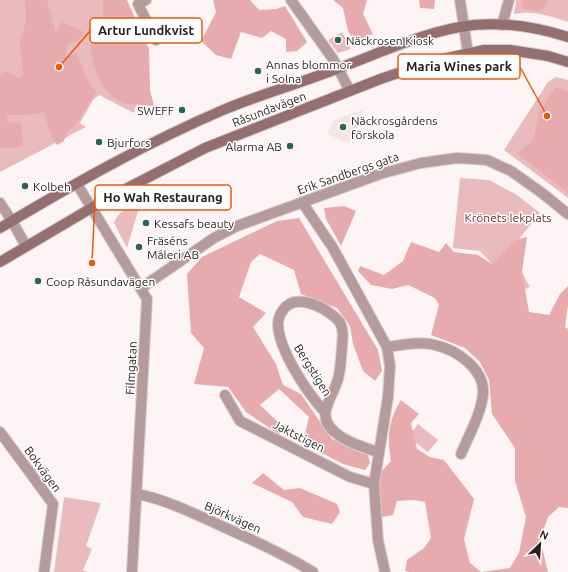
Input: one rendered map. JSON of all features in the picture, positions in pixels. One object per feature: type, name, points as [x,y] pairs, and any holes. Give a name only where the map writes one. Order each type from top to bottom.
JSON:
[{"type":"street","points":[[146,0],[138,4],[156,40]]},
{"type":"street","points":[[291,0],[338,69],[350,91]]},
{"type":"street","points":[[460,0],[468,54]]},
{"type":"street","points":[[502,25],[509,0]]},
{"type":"street","name":"Råsundavägen","points":[[0,228],[157,141],[219,112],[413,40],[463,27],[502,25],[547,30],[568,37]]},
{"type":"street","name":"Råsundavägen","points":[[0,262],[91,207],[205,148],[350,91],[438,60],[484,50],[510,50],[548,56],[568,62]]},
{"type":"street","name":"Erik Sandbergs gata","points":[[141,288],[214,238],[237,226],[400,168],[457,158],[487,160],[511,171],[568,214]]},
{"type":"street","name":"Filmgatan","points":[[77,184],[147,299],[138,494],[132,572]]},
{"type":"street","points":[[302,202],[333,248],[387,347],[390,366],[388,397],[374,484],[378,540],[385,572]]},
{"type":"street","points":[[0,203],[26,246]]},
{"type":"street","name":"Bergstigen","points":[[325,412],[338,379],[343,334],[342,327],[339,320],[329,313],[302,301],[293,301],[288,304],[282,312],[278,323],[280,341],[286,354],[318,404],[325,412],[327,421],[332,430],[340,437],[378,452]]},
{"type":"street","points":[[387,347],[419,343],[435,345],[451,351],[467,361],[477,372],[482,380],[483,395],[474,424],[461,454]]},
{"type":"street","name":"Jaktstigen","points":[[225,395],[240,421],[350,477],[374,484]]},
{"type":"street","name":"Bokvägen","points":[[0,432],[53,504],[44,572]]},
{"type":"street","name":"Björkvägen","points":[[138,494],[152,497],[186,510],[281,553],[313,572]]},
{"type":"shaded area","points":[[25,0],[47,0],[56,33],[62,22],[82,31],[83,35],[80,39],[68,44],[65,58],[77,53],[87,79],[96,92],[76,125],[67,132],[64,141],[57,145],[51,136],[44,112],[28,115],[7,115],[7,121],[21,124],[23,146],[5,149],[0,147],[0,74],[7,71],[20,79],[23,74],[20,41],[26,21]]},
{"type":"shaded area","points":[[103,0],[127,0],[149,49],[150,90],[154,106],[128,104],[119,100],[105,89],[100,81],[93,63],[90,45],[103,26]]},
{"type":"shaded area","points":[[213,0],[250,0],[259,10],[276,9],[285,6],[307,42],[297,51],[286,52],[286,39],[271,31],[262,38],[241,32],[231,59],[216,55],[201,41],[216,12]]},
{"type":"shaded area","points":[[333,0],[367,0],[363,14],[373,34],[355,42],[348,31],[343,8]]},
{"type":"shaded area","points":[[419,0],[435,0],[434,9],[420,8]]},
{"type":"shaded area","points":[[521,0],[548,0],[545,8],[538,11],[523,9]]},
{"type":"shaded area","points":[[555,87],[568,91],[568,193],[517,153],[533,140],[539,113]]},
{"type":"shaded area","name":"Näckrosgårdens förskola","points":[[364,109],[349,144],[327,134],[334,120]]},
{"type":"shaded area","points":[[344,206],[356,211],[341,246],[326,219],[324,208]]},
{"type":"shaded area","points":[[299,218],[378,350],[382,371],[375,381],[363,371],[353,344],[350,326],[337,308],[301,294],[294,270],[260,254],[251,262],[239,297],[266,313],[253,327],[276,364],[283,385],[301,394],[332,439],[368,455],[370,463],[365,470],[343,464],[303,443],[309,417],[279,389],[260,405],[278,422],[280,435],[246,412],[228,387],[194,384],[204,348],[191,333],[187,274],[202,257],[277,221]]},
{"type":"shaded area","points":[[527,237],[522,272],[529,312],[549,315],[560,294],[568,286],[568,305],[565,327],[568,329],[568,508],[559,507],[548,517],[540,539],[548,572],[481,572],[510,568],[519,553],[526,517],[515,481],[515,448],[492,414],[489,380],[480,362],[465,348],[431,335],[439,305],[435,298],[408,285],[392,289],[371,285],[358,271],[360,266],[384,275],[403,261],[411,242],[439,252],[446,243],[454,252],[478,255],[492,264],[515,240]]},
{"type":"shaded area","points":[[401,400],[419,414],[411,423],[417,449],[430,457],[444,460],[474,499],[464,539],[470,563],[481,572],[405,571],[407,560],[424,548],[431,538],[425,502],[414,500],[397,501],[393,515],[382,517],[378,475],[391,461],[389,437],[391,422]]},
{"type":"shaded area","points":[[263,473],[284,490],[300,488],[337,504],[340,512],[332,524],[303,517],[292,502],[252,483]]},
{"type":"green space","points":[[0,0],[112,0],[146,65],[134,113],[99,95],[93,100],[80,123],[86,127],[0,172]]},
{"type":"green space","points":[[516,0],[568,0],[568,22],[535,13],[514,14]]},
{"type":"green space","points":[[342,32],[351,49],[338,53],[328,40]]},
{"type":"green space","points":[[556,77],[568,80],[568,198],[504,150],[548,82]]},
{"type":"green space","name":"Krönets lekplats","points":[[460,178],[489,180],[517,195],[540,213],[510,250],[530,287],[507,297],[492,264],[480,251],[453,248]]},
{"type":"green space","points":[[141,201],[127,248],[114,223],[121,212]]},
{"type":"green space","points":[[418,424],[438,440],[428,452],[408,437]]},
{"type":"green space","points":[[64,497],[101,503],[86,546],[92,549],[83,570],[88,572],[54,572]]},
{"type":"place","name":"Näckrosen Kiosk","points":[[338,40]]},
{"type":"place","name":"Artur Lundkvist","points":[[59,67]]},
{"type":"place","name":"Annas blommor i Solna","points":[[258,71]]},
{"type":"place","name":"SWEFF","points":[[182,110]]},
{"type":"place","name":"Maria Wines park","points":[[547,116]]},
{"type":"place","name":"Näckrosgårdens förskola","points":[[343,127]]},
{"type":"place","name":"Bjurfors","points":[[99,142]]},
{"type":"place","name":"Alarma AB","points":[[290,146]]},
{"type":"place","name":"Kolbeh","points":[[25,186]]},
{"type":"place","name":"Kessafs beauty","points":[[146,223]]},
{"type":"place","name":"Fräséns Måleri AB","points":[[139,247]]},
{"type":"place","name":"Ho Wah Restaurang","points":[[92,263]]},
{"type":"place","name":"Coop Råsundavägen","points":[[38,281]]}]
